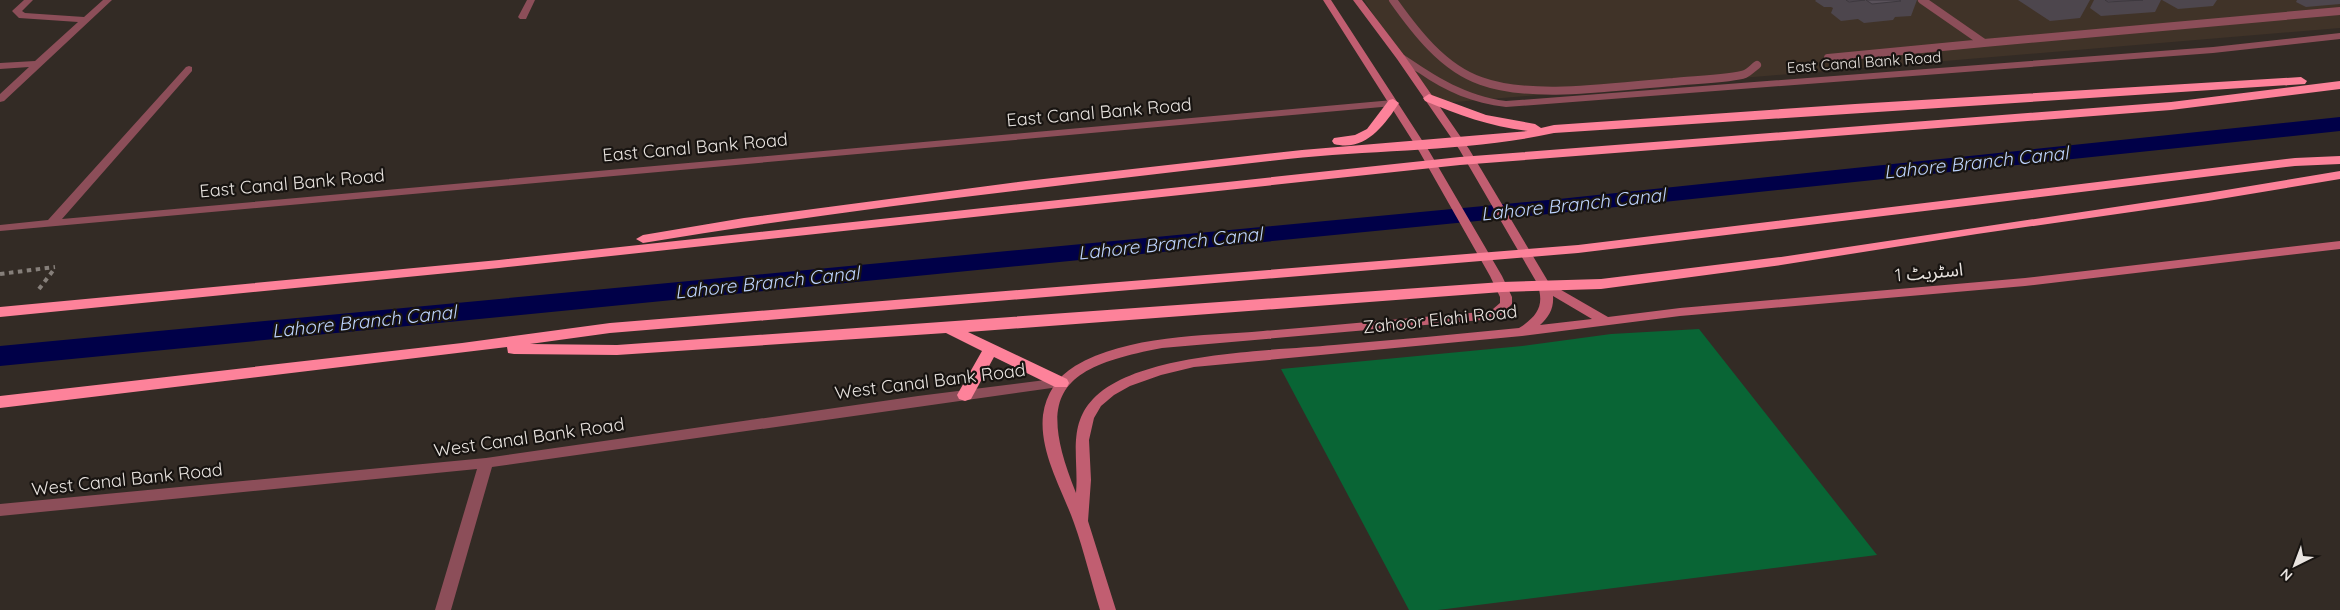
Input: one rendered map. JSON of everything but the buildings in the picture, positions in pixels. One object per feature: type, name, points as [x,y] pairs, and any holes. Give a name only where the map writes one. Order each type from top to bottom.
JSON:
[{"type":"highway","points":[[499,264],[744,222],[1026,185],[1302,154],[1461,145],[1554,129],[2340,78]]},
{"type":"highway","points":[[0,312],[499,264],[1460,160],[2171,106],[2340,85]]},
{"type":"highway","points":[[1430,98],[1492,122],[1554,129]]},
{"type":"highway","points":[[1302,154],[1319,143],[1354,140],[1367,135],[1376,130],[1393,104]]},
{"type":"highway","points":[[0,402],[462,348],[610,328],[1578,249],[2286,163],[2340,160]]},
{"type":"highway","points":[[462,348],[617,350],[948,328],[1499,282],[1545,286],[1657,278],[2208,197],[2340,175]]},
{"type":"highway","points":[[948,328],[1061,384]]},
{"type":"highway","points":[[965,394],[991,349]]},
{"type":"main road","points":[[1108,610],[1081,522],[1060,475],[1052,442],[1050,422],[1052,404],[1055,393],[1061,384],[1082,368],[1119,354],[1162,344],[1492,314],[1502,310],[1506,304],[1499,282],[1422,148],[1327,0]]},
{"type":"main road","name":"Zahoor Elahi Road","points":[[1081,522],[1085,476],[1082,435],[1087,420],[1093,409],[1109,392],[1141,374],[1194,363],[1522,332],[1534,325],[1543,316],[1548,301],[1545,286],[1538,273],[1461,145],[1430,98],[1357,0]]},
{"type":"main road","name":"اسٹریٹ 1","points":[[1522,332],[1680,312],[2025,282],[2340,245]]},
{"type":"main road","points":[[1545,286],[1607,322]]},
{"type":"street","points":[[29,0],[17,11],[22,16],[87,20]]},
{"type":"street","points":[[0,99],[108,0]]},
{"type":"street","points":[[523,18],[531,0]]},
{"type":"street","name":"East Canal Bank Road","points":[[1401,58],[1456,93],[1488,102],[1506,104],[2214,50],[2340,36]]},
{"type":"street","points":[[0,66],[39,64]]},
{"type":"street","points":[[53,222],[189,69]]},
{"type":"street","name":"East Canal Bank Road","points":[[0,228],[1393,104]]},
{"type":"street","name":"West Canal Bank Road","points":[[0,510],[486,464],[965,394],[1061,384]]},
{"type":"street","points":[[442,610],[486,464]]},
{"type":"lane","points":[[1393,0],[1411,26],[1429,45],[1453,64],[1480,81],[1509,88],[1556,90],[1695,80],[1744,74],[1757,65]]},
{"type":"lane","points":[[1922,0],[1984,43]]},
{"type":"lane","points":[[1828,58],[2340,11]]},
{"type":"path","points":[[0,274],[56,267]]},
{"type":"shaded area","points":[[1364,0],[2340,0],[2340,28],[1431,104]]},
{"type":"green space","points":[[1699,329],[1877,555],[1438,610],[1409,610],[1281,369],[1522,346],[1611,334]]},
{"type":"waterway","name":"Lahore Branch Canal","points":[[0,356],[1559,206],[2340,124]]}]
